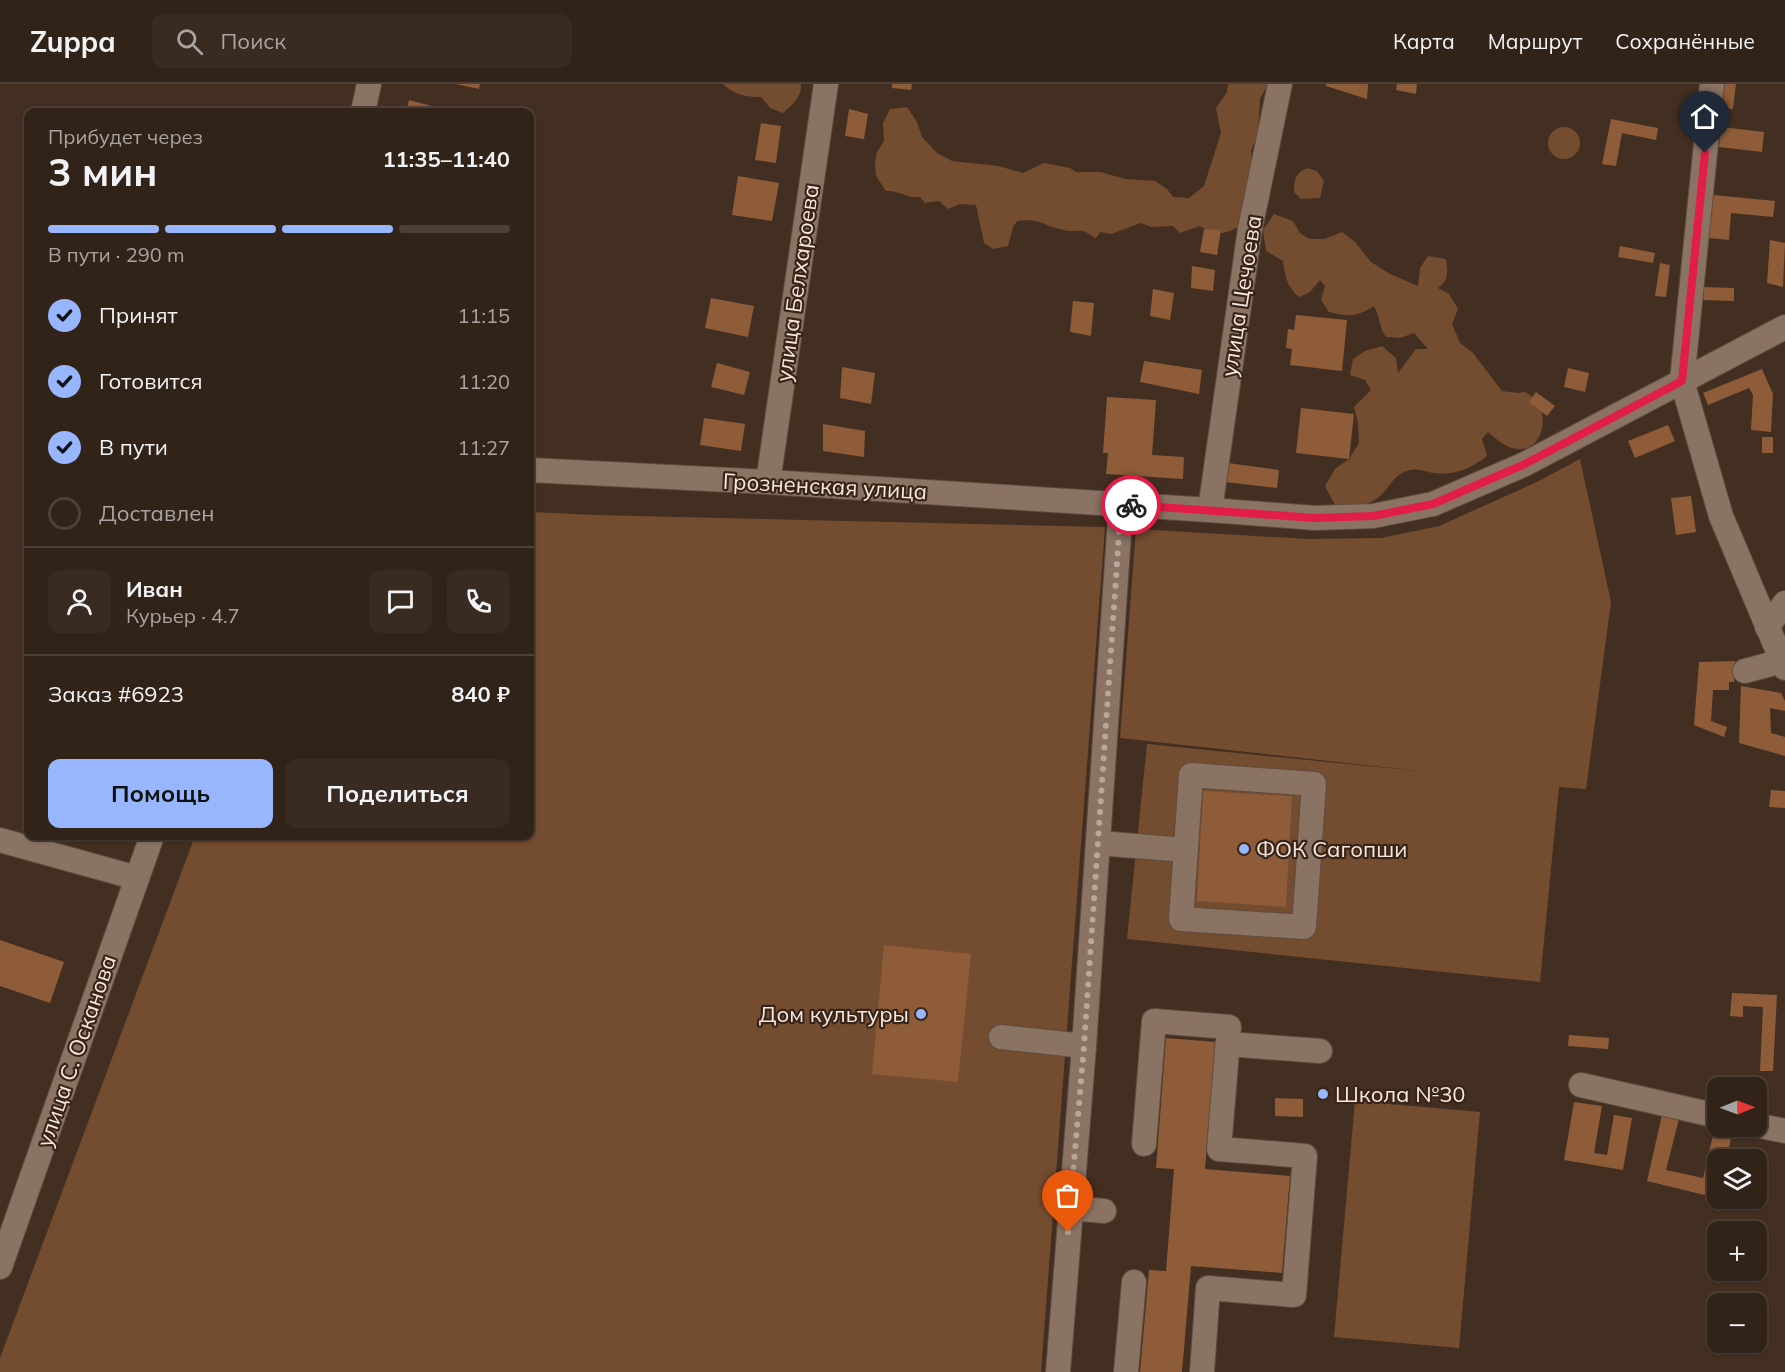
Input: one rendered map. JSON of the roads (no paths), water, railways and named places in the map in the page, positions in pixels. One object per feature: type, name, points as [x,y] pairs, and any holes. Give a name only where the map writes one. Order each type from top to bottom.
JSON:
[{"type":"street","points":[[364,108],[369,84]]},
{"type":"street","name":"улица Белхароева","points":[[768,482],[826,84]]},
{"type":"street","name":"улица Цечоева","points":[[1210,510],[1251,229],[1280,84]]},
{"type":"street","points":[[1712,84],[1682,381],[1721,516],[1784,665],[1744,671]]},
{"type":"street","name":"Грозненская улица","points":[[534,470],[768,482],[1315,518],[1373,516],[1433,504],[1525,464],[1785,327]]},
{"type":"street","points":[[1058,1372],[1084,1046],[1121,504]]},
{"type":"street","points":[[1767,627],[1785,603]]},
{"type":"street","points":[[1191,775],[1314,784],[1304,927],[1181,918],[1186,850],[1191,775]]},
{"type":"street","points":[[0,840],[137,878]]},
{"type":"street","name":"улица С. Осканова","points":[[0,1267],[151,840]]},
{"type":"street","points":[[1098,843],[1186,850]]},
{"type":"street","points":[[1144,1144],[1154,1021],[1229,1027],[1220,1149],[1305,1156],[1294,1295],[1208,1288],[1202,1372]]},
{"type":"street","points":[[1001,1037],[1084,1046]]},
{"type":"street","points":[[1228,1044],[1320,1051]]},
{"type":"street","points":[[1581,1085],[1707,1114]]},
{"type":"street","points":[[1767,1127],[1785,1131]]},
{"type":"street","points":[[1070,1208],[1104,1211]]},
{"type":"street","points":[[1126,1372],[1134,1282]]},
{"type":"place","name":"ФОК Сагопши","points":[[1244,849]]},
{"type":"place","name":"Дом культуры","points":[[921,1014]]},
{"type":"place","name":"Школа №30","points":[[1323,1094]]}]
